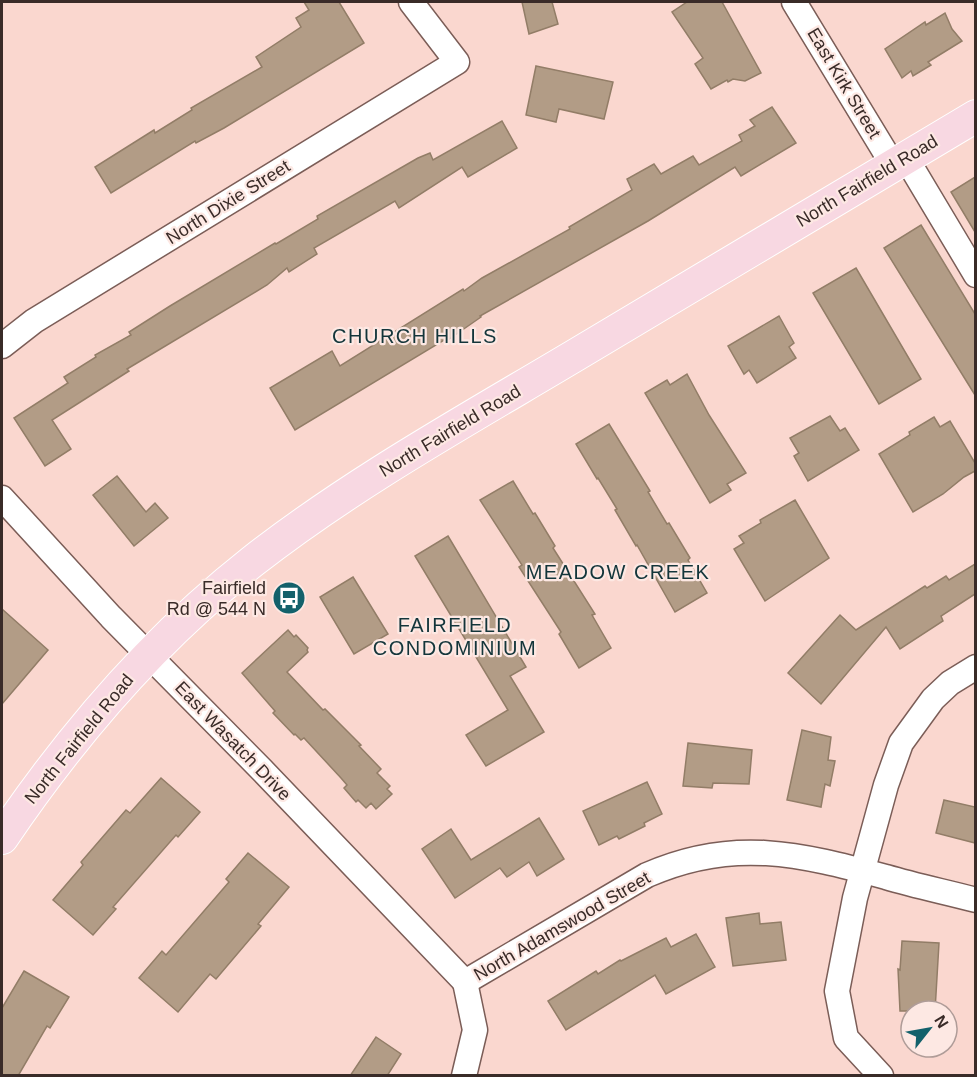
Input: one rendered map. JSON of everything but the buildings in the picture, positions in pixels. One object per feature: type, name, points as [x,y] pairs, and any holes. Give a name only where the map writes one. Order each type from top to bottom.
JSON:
[{"type":"main road","name":"North Fairfield Road","points":[[2,838],[68,749],[125,681],[203,604],[292,531],[433,440],[975,116]]},
{"type":"street","name":"North Dixie Street","points":[[2,346],[34,321],[456,62],[411,2]]},
{"type":"street","name":"East Kirk Street","points":[[794,2],[899,162],[974,269]]},
{"type":"street","name":"East Wasatch Drive","points":[[2,498],[111,617],[465,982]]},
{"type":"street","points":[[881,1076],[846,1038],[837,991],[855,897],[886,785],[901,743],[919,715],[933,699],[950,683],[975,667]]},
{"type":"street","name":"North Adamswood Street","points":[[465,982],[622,888],[687,860],[733,853],[769,852],[803,856],[975,900]]},
{"type":"street","points":[[464,1076],[475,1030],[465,982]]},
{"type":"place","name":"Fairfield Rd @ 544 N","points":[[289,598]]},
{"type":"district","name":"CHURCH HILLS","points":[[415,336]]},
{"type":"district","name":"MEADOW CREEK","points":[[618,572]]},
{"type":"district","name":"FAIRFIELD CONDOMINIUM","points":[[455,636]]}]
